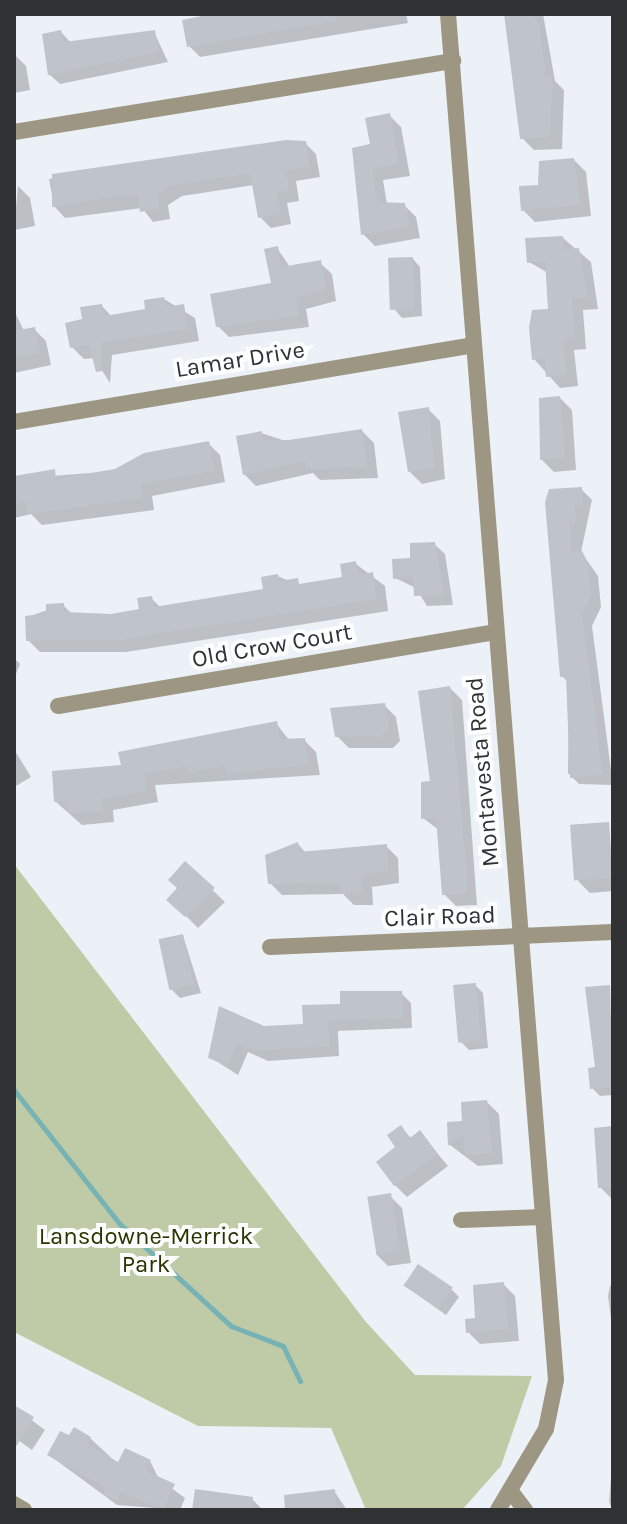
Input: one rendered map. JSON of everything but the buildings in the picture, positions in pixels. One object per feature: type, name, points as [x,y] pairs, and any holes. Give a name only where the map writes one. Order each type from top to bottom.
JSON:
[{"type":"street","name":"Montavesta Road","points":[[448,14],[556,1394],[513,1494],[498,1510]]},
{"type":"street","points":[[14,132],[453,61]]},
{"type":"street","name":"Lamar Drive","points":[[14,422],[473,345]]},
{"type":"street","name":"Old Crow Court","points":[[58,706],[495,632]]},
{"type":"street","name":"Clair Road","points":[[270,947],[613,932]]},
{"type":"street","points":[[461,1220],[543,1217]]},
{"type":"street","points":[[513,1494],[525,1510]]},
{"type":"street","points":[[14,1504],[24,1510]]},
{"type":"green space","name":"Lansdowne-Merrick Park","points":[[14,864],[366,1322],[415,1375],[532,1376],[501,1466],[462,1510],[366,1510],[331,1428],[198,1426],[14,1332]]},
{"type":"waterway","points":[[14,1090],[120,1224],[231,1326],[283,1346],[300,1381]]}]
